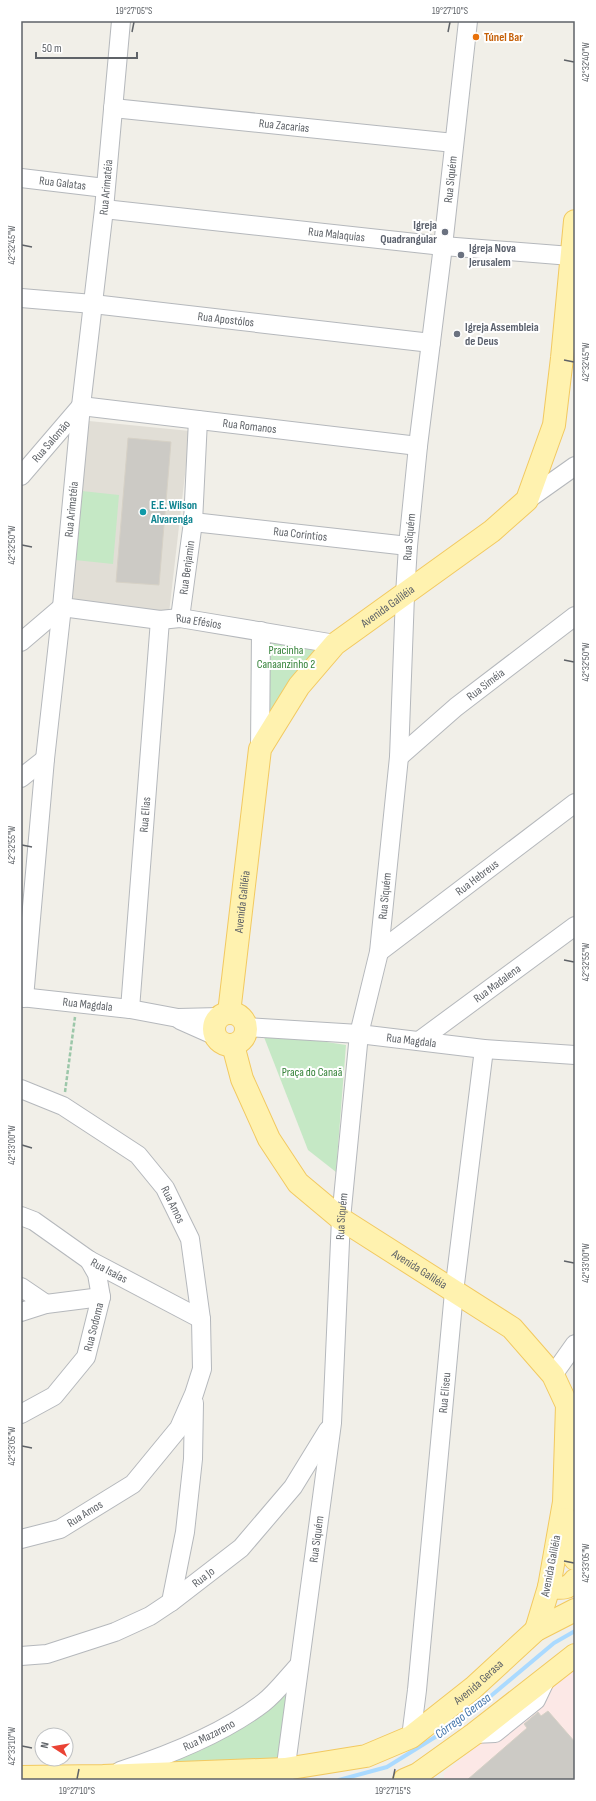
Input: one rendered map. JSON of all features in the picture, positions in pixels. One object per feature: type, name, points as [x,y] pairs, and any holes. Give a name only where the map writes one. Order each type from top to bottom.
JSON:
[{"type":"main road","name":"Avenida Galiléia","points":[[536,1630],[549,1586],[564,1502],[571,1404],[553,1375],[512,1328],[341,1220],[298,1183],[270,1139],[242,1079],[224,1028],[260,749],[299,686],[335,644],[492,531],[526,500],[554,425],[575,221]]},
{"type":"main road","points":[[224,1028],[241,1016],[247,1026]]},
{"type":"main road","name":"Avenida Galiléia","points":[[564,1502],[572,1553],[575,1559]]},
{"type":"main road","points":[[549,1586],[563,1589],[571,1585],[575,1580]]},
{"type":"main road","name":"Avenida Gerasa","points":[[21,1777],[284,1775],[366,1756],[411,1737],[473,1688],[536,1630],[575,1610]]},
{"type":"main road","points":[[404,1780],[418,1774],[474,1734],[575,1655]]},
{"type":"street","name":"Rua Arimatéia","points":[[22,997],[28,898],[62,607],[81,406],[104,209],[121,21]]},
{"type":"street","name":"Rua Siquém","points":[[284,1775],[332,1423],[341,1220],[359,1034],[380,952],[399,756],[408,546],[418,446],[443,246],[468,21]]},
{"type":"street","name":"Rua Zacarias","points":[[113,108],[454,143]]},
{"type":"street","name":"Rua Galatas","points":[[21,178],[105,188]]},
{"type":"street","name":"Rua Malaquias","points":[[104,209],[443,246],[571,256]]},
{"type":"street","name":"Rua Apostólos","points":[[21,298],[93,304],[431,343]]},
{"type":"street","name":"Rua Romanos","points":[[81,406],[418,446]]},
{"type":"street","name":"Rua Salomão","points":[[21,476],[81,406]]},
{"type":"street","name":"Rua Benjamin","points":[[180,618],[193,522],[198,420]]},
{"type":"street","points":[[526,500],[575,466]]},
{"type":"street","name":"Rua Corintios","points":[[193,522],[408,546]]},
{"type":"street","points":[[21,642],[62,607]]},
{"type":"street","name":"Rua Efésios","points":[[62,607],[160,620],[180,618],[335,644]]},
{"type":"street","name":"Rua Siméia","points":[[399,756],[456,707],[575,616]]},
{"type":"street","name":"Rua Elias","points":[[130,1010],[160,620]]},
{"type":"street","points":[[260,749],[261,631]]},
{"type":"street","points":[[21,778],[45,759]]},
{"type":"street","name":"Rua Hebreus","points":[[380,952],[575,804]]},
{"type":"street","name":"Rua Madalena","points":[[419,1041],[575,926]]},
{"type":"street","name":"Rua Magdala","points":[[22,997],[130,1010],[224,1028]]},
{"type":"street","name":"Rua Magdala","points":[[247,1026],[359,1034],[484,1049],[575,1055]]},
{"type":"street","name":"Rua Eliseu","points":[[411,1737],[418,1690],[454,1292],[484,1049]]},
{"type":"street","name":"Rua Amos","points":[[21,1089],[63,1106],[138,1155],[165,1188],[190,1239],[201,1319],[202,1369],[194,1394],[179,1428],[133,1484],[60,1529],[21,1539]]},
{"type":"street","name":"Rua Isaías","points":[[21,1216],[34,1221],[89,1260],[201,1319]]},
{"type":"street","name":"Rua Sodoma","points":[[21,1414],[54,1396],[86,1357],[101,1297],[97,1274],[89,1260]]},
{"type":"street","points":[[21,1287],[46,1304]]},
{"type":"street","points":[[21,1312],[46,1304],[101,1297]]},
{"type":"street","points":[[553,1375],[575,1344]]},
{"type":"street","name":"Rua Amos","points":[[171,1602],[185,1532],[193,1459],[194,1394]]},
{"type":"street","name":"Rua Jo","points":[[21,1656],[47,1654],[115,1632],[150,1616],[171,1602],[241,1548],[293,1487],[332,1423]]},
{"type":"street","name":"Rua Mazareno","points":[[103,1776],[155,1760],[219,1730],[264,1703],[299,1665]]},
{"type":"path","points":[[63,1106],[78,1003]]},
{"type":"shaded area","points":[[89,421],[190,431],[169,613],[70,602]]},
{"type":"shaded area","points":[[575,1668],[575,1780],[444,1780],[444,1773],[565,1674]]},
{"type":"green space","points":[[82,491],[119,495],[113,564],[75,560]]},
{"type":"green space","name":"Pracinha Canaanzinho 2","points":[[268,634],[326,646],[303,665],[287,684],[262,732]]},
{"type":"green space","name":"Praça do Canaã","points":[[262,1032],[346,1045],[336,1172],[308,1150]]},
{"type":"green space","points":[[293,1682],[281,1764],[138,1772],[202,1750],[268,1710]]},
{"type":"building","name":"E.E. Wilson Alvarenga","points":[[128,438],[171,442],[159,585],[116,582]]},
{"type":"building","points":[[548,1711],[575,1742],[575,1780],[467,1780],[527,1728],[524,1724],[538,1712],[541,1716]]},
{"type":"waterway","name":"Córrego Gerasa","points":[[339,1780],[387,1767],[461,1721],[554,1643],[575,1631]]},
{"type":"place","name":"Túnel Bar","points":[[476,37]]},
{"type":"place","name":"Igreja Quadrangular","points":[[445,232]]},
{"type":"place","name":"Igreja Nova Jerusalem","points":[[461,255]]},
{"type":"place","name":"Igreja Assembleia de Deus","points":[[457,334]]},
{"type":"place","name":"E.E. Wilson Alvarenga","points":[[143,512]]}]
